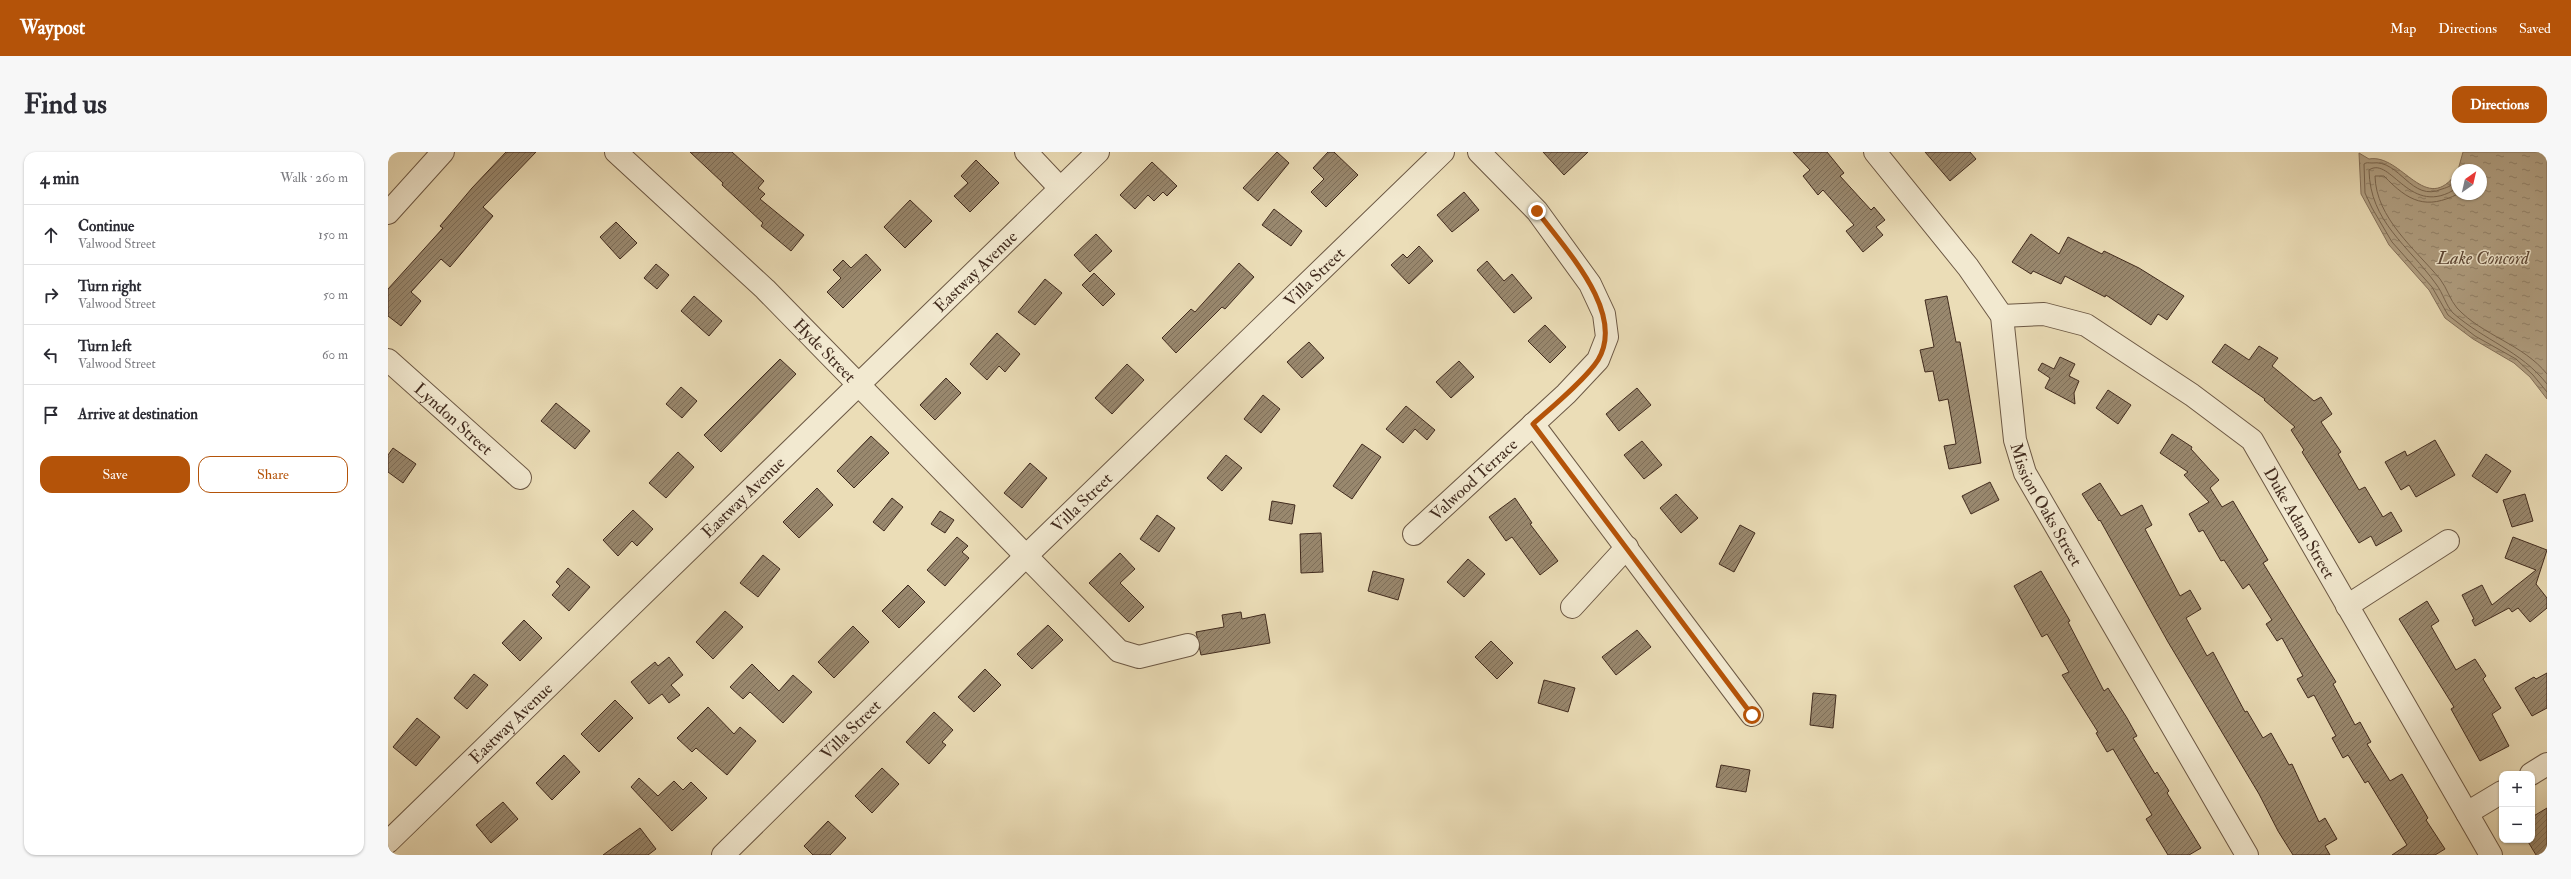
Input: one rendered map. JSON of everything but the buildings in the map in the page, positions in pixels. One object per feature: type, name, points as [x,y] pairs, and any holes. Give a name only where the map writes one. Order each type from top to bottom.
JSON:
[{"type":"street","points":[[388,213],[443,152]]},
{"type":"street","name":"Hyde Street","points":[[616,152],[765,289],[1118,651],[1139,656],[1188,645]]},
{"type":"street","points":[[1026,152],[1060,188]]},
{"type":"street","name":"Eastway Avenue","points":[[388,842],[1098,152]]},
{"type":"street","name":"Villa Street","points":[[723,855],[1026,556],[1443,152]]},
{"type":"street","name":"Valwood Terrace","points":[[1414,534],[1566,394],[1598,360],[1607,337],[1607,326],[1604,314],[1590,284],[1537,211],[1479,152]]},
{"type":"street","name":"Mission Oaks Street","points":[[1875,152],[1968,266],[2002,316],[2015,440],[2025,473],[2247,855]]},
{"type":"street","name":"Duke Adam Street","points":[[2002,316],[2044,314],[2086,325],[2192,395],[2252,440],[2491,855]]},
{"type":"street","name":"Lyndon Street","points":[[388,360],[520,478]]},
{"type":"street","points":[[1533,424],[1752,715]]},
{"type":"street","points":[[2347,606],[2448,541]]},
{"type":"street","points":[[1572,607],[1627,547]]},
{"type":"street","points":[[2535,772],[2547,764]]},
{"type":"street","points":[[2467,813],[2499,794]]},
{"type":"water","name":"Lake Concord","points":[[2463,152],[2547,152],[2547,399],[2530,377],[2514,363],[2473,339],[2445,318],[2429,290],[2389,245],[2361,194],[2359,153],[2369,159],[2381,160],[2392,165],[2424,187],[2435,189],[2446,184],[2451,179],[2451,200],[2487,200],[2487,164],[2460,164]]},
{"type":"route","points":[[1537,211],[1590,284],[1604,314],[1607,326],[1607,337],[1598,360],[1566,394],[1533,424],[1752,715]]}]
